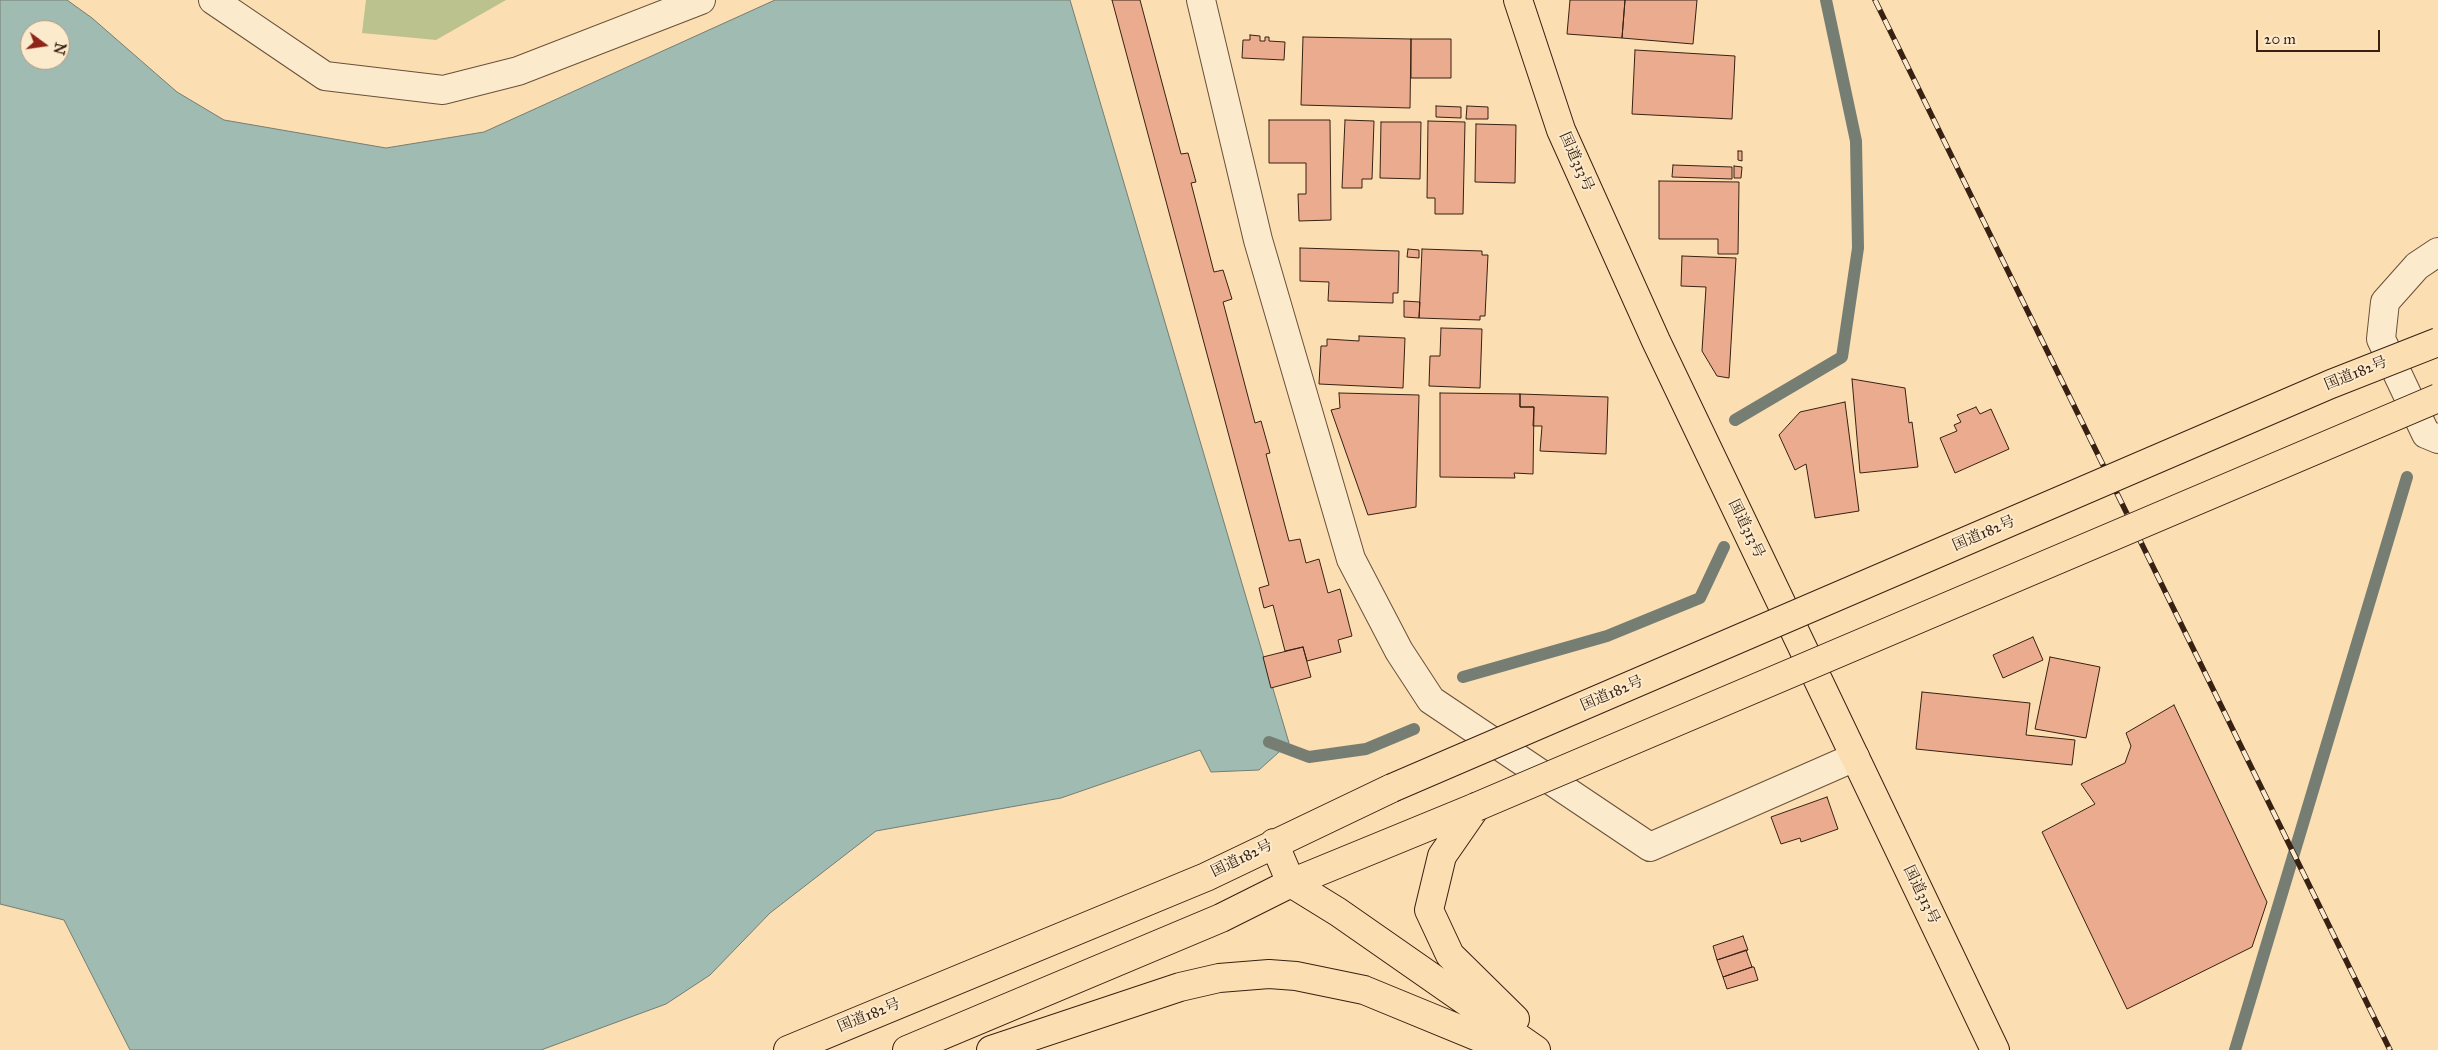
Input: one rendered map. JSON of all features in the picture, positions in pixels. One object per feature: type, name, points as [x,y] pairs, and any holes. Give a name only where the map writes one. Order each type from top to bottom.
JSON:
[{"type":"highway","name":"国道313号","points":[[1518,0],[1561,130],[1660,350],[1995,1050]]},
{"type":"highway","name":"国道182号","points":[[788,1050],[1206,877],[1392,788],[2312,392],[2438,342]]},
{"type":"highway","points":[[907,1050],[1221,918],[1291,882],[1476,807],[2438,398]]},
{"type":"highway","points":[[1476,807],[1442,856],[1430,910],[1450,956],[1547,1050]]},
{"type":"highway","points":[[1274,843],[1291,882],[1338,912],[1536,1050]]},
{"type":"highway","points":[[991,1050],[1180,987],[1219,978],[1269,974],[1296,976],[1364,990],[1510,1050]]},
{"type":"highway","points":[[1976,1050],[1978,1014]]},
{"type":"street","points":[[213,0],[326,76],[443,90],[518,71],[701,0]]},
{"type":"street","points":[[1200,0],[1258,240],[1351,559],[1399,651],[1431,700],[1650,847],[1855,757]]},
{"type":"street","points":[[2438,252],[2417,266],[2385,302],[2381,339],[2426,434],[2438,439]]},
{"type":"green space","points":[[366,0],[506,0],[436,40],[362,33]]},
{"type":"water","points":[[0,0],[67,0],[92,18],[177,92],[224,120],[386,148],[484,132],[775,0],[1070,0],[1289,743],[1259,770],[1211,772],[1200,750],[1061,798],[876,831],[770,913],[710,975],[666,1004],[541,1050],[130,1050],[64,920],[0,904]]},
{"type":"building","points":[[1112,0],[1140,0],[1181,154],[1188,153],[1196,182],[1191,183],[1214,272],[1223,270],[1232,299],[1223,302],[1255,423],[1261,421],[1270,453],[1266,454],[1289,541],[1300,539],[1306,563],[1319,559],[1328,593],[1340,589],[1352,636],[1338,640],[1341,652],[1307,661],[1303,647],[1285,651],[1273,605],[1264,608],[1259,588],[1269,585]]},
{"type":"building","points":[[1570,0],[1625,0],[1622,38],[1567,34]]},
{"type":"building","points":[[1625,0],[1697,0],[1693,44],[1622,38]]},
{"type":"building","points":[[1250,35],[1260,36],[1260,41],[1265,41],[1265,37],[1269,37],[1269,41],[1285,42],[1284,60],[1242,58],[1243,40],[1250,40]]},
{"type":"building","points":[[1303,37],[1411,39],[1410,108],[1301,105]]},
{"type":"building","points":[[1411,39],[1451,39],[1451,78],[1411,78]]},
{"type":"building","points":[[1635,50],[1735,56],[1732,119],[1632,114]]},
{"type":"building","points":[[1436,106],[1461,107],[1461,118],[1436,117]]},
{"type":"building","points":[[1467,106],[1488,107],[1488,119],[1466,119]]},
{"type":"building","points":[[1269,120],[1330,120],[1331,220],[1299,221],[1298,194],[1306,194],[1306,163],[1269,163]]},
{"type":"building","points":[[1345,120],[1374,121],[1372,179],[1362,179],[1362,188],[1342,188]]},
{"type":"building","points":[[1428,121],[1465,122],[1463,214],[1435,214],[1435,198],[1427,198]]},
{"type":"building","points":[[1381,122],[1421,122],[1420,179],[1380,178]]},
{"type":"building","points":[[1476,124],[1516,125],[1515,183],[1475,182]]},
{"type":"building","points":[[1738,151],[1742,151],[1742,161],[1738,160]]},
{"type":"building","points":[[1673,165],[1732,167],[1732,179],[1672,177]]},
{"type":"building","points":[[1734,166],[1742,167],[1741,178],[1734,178]]},
{"type":"building","points":[[1659,181],[1739,182],[1738,254],[1718,254],[1718,239],[1659,239]]},
{"type":"building","points":[[1300,248],[1399,251],[1398,293],[1393,293],[1393,303],[1328,301],[1329,282],[1300,281]]},
{"type":"building","points":[[1408,249],[1419,250],[1419,258],[1407,257]]},
{"type":"building","points":[[1422,249],[1482,251],[1482,255],[1488,255],[1485,316],[1480,316],[1480,320],[1419,318]]},
{"type":"building","points":[[1682,256],[1736,258],[1729,378],[1717,376],[1702,351],[1706,287],[1681,286]]},
{"type":"building","points":[[1404,301],[1420,302],[1419,318],[1404,317]]},
{"type":"building","points":[[1441,328],[1482,329],[1480,388],[1429,386],[1430,356],[1440,356]]},
{"type":"building","points":[[1359,336],[1405,338],[1403,388],[1319,384],[1321,346],[1327,346],[1327,339],[1359,341]]},
{"type":"building","points":[[1852,379],[1905,388],[1909,423],[1912,422],[1918,467],[1860,473]]},
{"type":"building","points":[[1339,393],[1419,395],[1416,507],[1368,515],[1331,410],[1340,408]]},
{"type":"building","points":[[1440,393],[1520,394],[1520,407],[1534,407],[1533,474],[1514,473],[1515,478],[1440,477]]},
{"type":"building","points":[[1520,394],[1608,397],[1606,454],[1540,451],[1542,426],[1533,426],[1534,407],[1520,407]]},
{"type":"building","points":[[1845,402],[1859,511],[1815,518],[1806,464],[1795,470],[1779,435],[1800,412]]},
{"type":"building","points":[[1976,407],[1980,414],[1991,409],[2009,449],[1955,473],[1940,438],[1957,431],[1954,425],[1961,422],[1957,415]]},
{"type":"building","points":[[2033,637],[2043,660],[2003,678],[1993,655]]},
{"type":"building","points":[[1303,647],[1311,677],[1271,688],[1263,657]]},
{"type":"building","points":[[2050,657],[2100,667],[2086,738],[2035,729]]},
{"type":"building","points":[[1922,692],[2030,703],[2026,735],[2075,740],[2072,765],[1916,749]]},
{"type":"building","points":[[2174,705],[2267,902],[2252,947],[2127,1009],[2042,832],[2095,804],[2081,784],[2125,763],[2131,746],[2126,733]]},
{"type":"building","points":[[1827,797],[1838,829],[1801,842],[1800,838],[1781,844],[1771,817]]},
{"type":"building","points":[[1743,936],[1748,950],[1717,960],[1713,946]]},
{"type":"building","points":[[1746,950],[1752,967],[1723,977],[1717,960]]},
{"type":"building","points":[[1754,967],[1758,980],[1727,989],[1723,977]]},
{"type":"waterway","points":[[1735,420],[1842,357],[1858,248],[1856,141],[1826,0]]},
{"type":"waterway","points":[[2235,1050],[2407,477]]},
{"type":"waterway","points":[[1463,677],[1607,636],[1700,598],[1724,547]]},
{"type":"waterway","points":[[1269,742],[1309,757],[1366,749],[1414,729]]},
{"type":"railway","points":[[1875,0],[2390,1050]]}]
